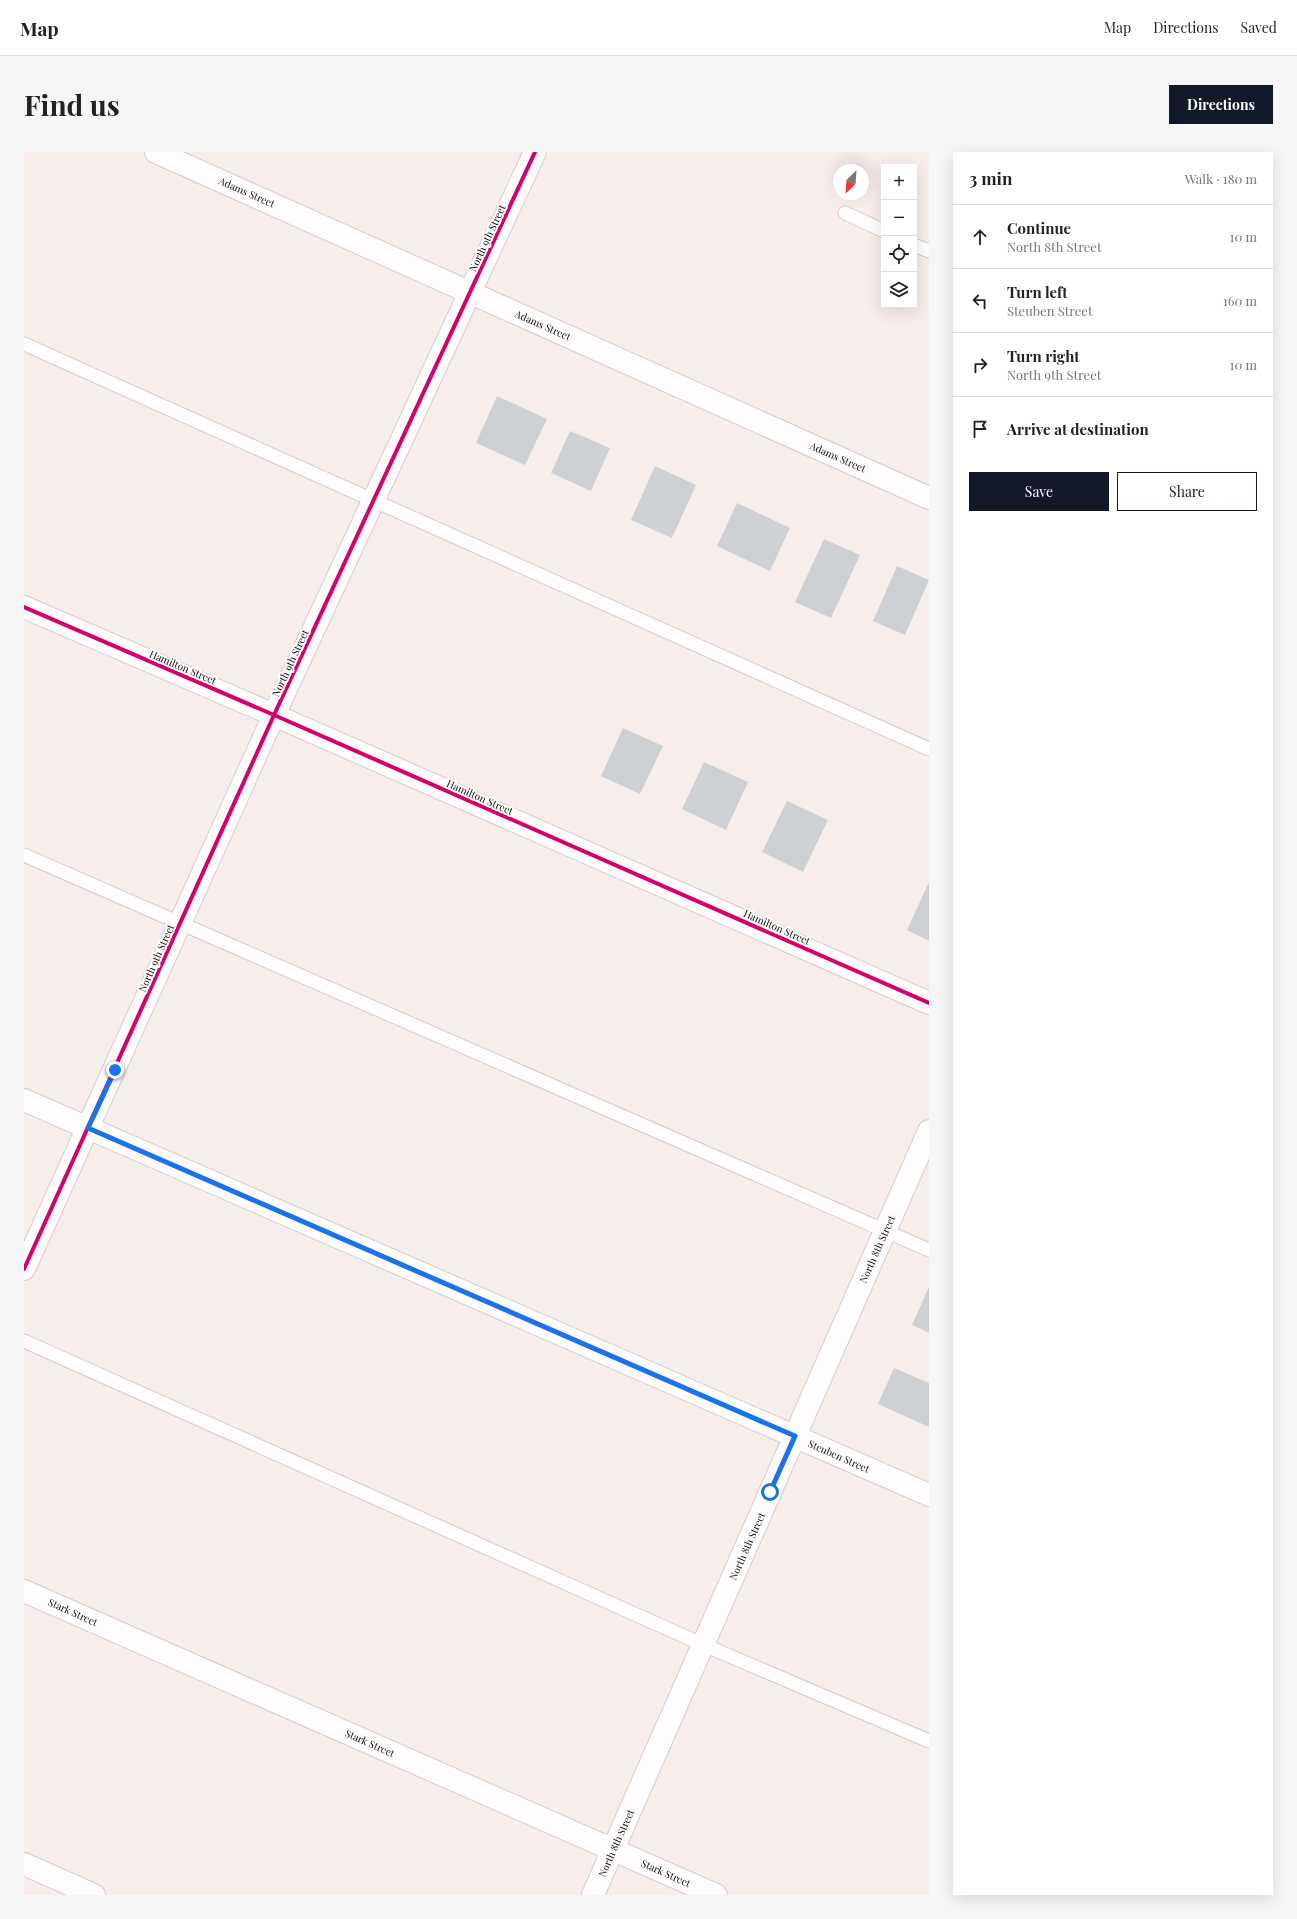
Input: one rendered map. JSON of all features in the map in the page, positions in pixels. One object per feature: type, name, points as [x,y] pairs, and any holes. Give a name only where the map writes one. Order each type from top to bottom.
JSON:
[{"type":"street","name":"Adams Street","points":[[156,152],[929,498]]},
{"type":"street","name":"North 9th Street","points":[[24,1269],[274,715],[375,500],[535,152]]},
{"type":"street","name":"Hamilton Street","points":[[24,607],[274,715],[929,1003]]},
{"type":"street","name":"Steuben Street","points":[[24,1100],[929,1495]]},
{"type":"street","name":"North 8th Street","points":[[594,1895],[929,1131]]},
{"type":"street","name":"Stark Street","points":[[24,1591],[716,1895]]},
{"type":"street","points":[[24,1864],[94,1895]]},
{"type":"lane","points":[[846,213],[881,230]]},
{"type":"lane","points":[[917,246],[929,251]]},
{"type":"lane","points":[[24,344],[929,749]]},
{"type":"lane","points":[[24,855],[929,1250]]},
{"type":"lane","points":[[24,1341],[704,1644],[929,1741]]},
{"type":"building","points":[[497,396],[547,419],[525,465],[476,443]]},
{"type":"building","points":[[570,431],[610,448],[591,491],[551,473]]},
{"type":"building","points":[[655,466],[696,485],[672,538],[631,520]]},
{"type":"building","points":[[737,503],[790,528],[770,571],[717,546]]},
{"type":"building","points":[[824,539],[860,555],[831,618],[795,602]]},
{"type":"building","points":[[897,566],[929,580],[905,635],[873,621]]},
{"type":"building","points":[[623,728],[663,746],[640,794],[601,776]]},
{"type":"building","points":[[704,762],[748,782],[726,830],[682,809]]},
{"type":"building","points":[[787,801],[828,820],[803,872],[762,852]]},
{"type":"building","points":[[929,882],[929,941],[907,930]]},
{"type":"building","points":[[929,1287],[929,1333],[912,1325]]},
{"type":"building","points":[[894,1368],[929,1383],[929,1427],[878,1404]]},
{"type":"cycle path","points":[[24,1269],[274,715],[535,152]]},
{"type":"cycle path","points":[[24,607],[274,715],[929,1003]]},
{"type":"route","points":[[115,1070],[88,1128],[795,1436],[770,1492]]}]
